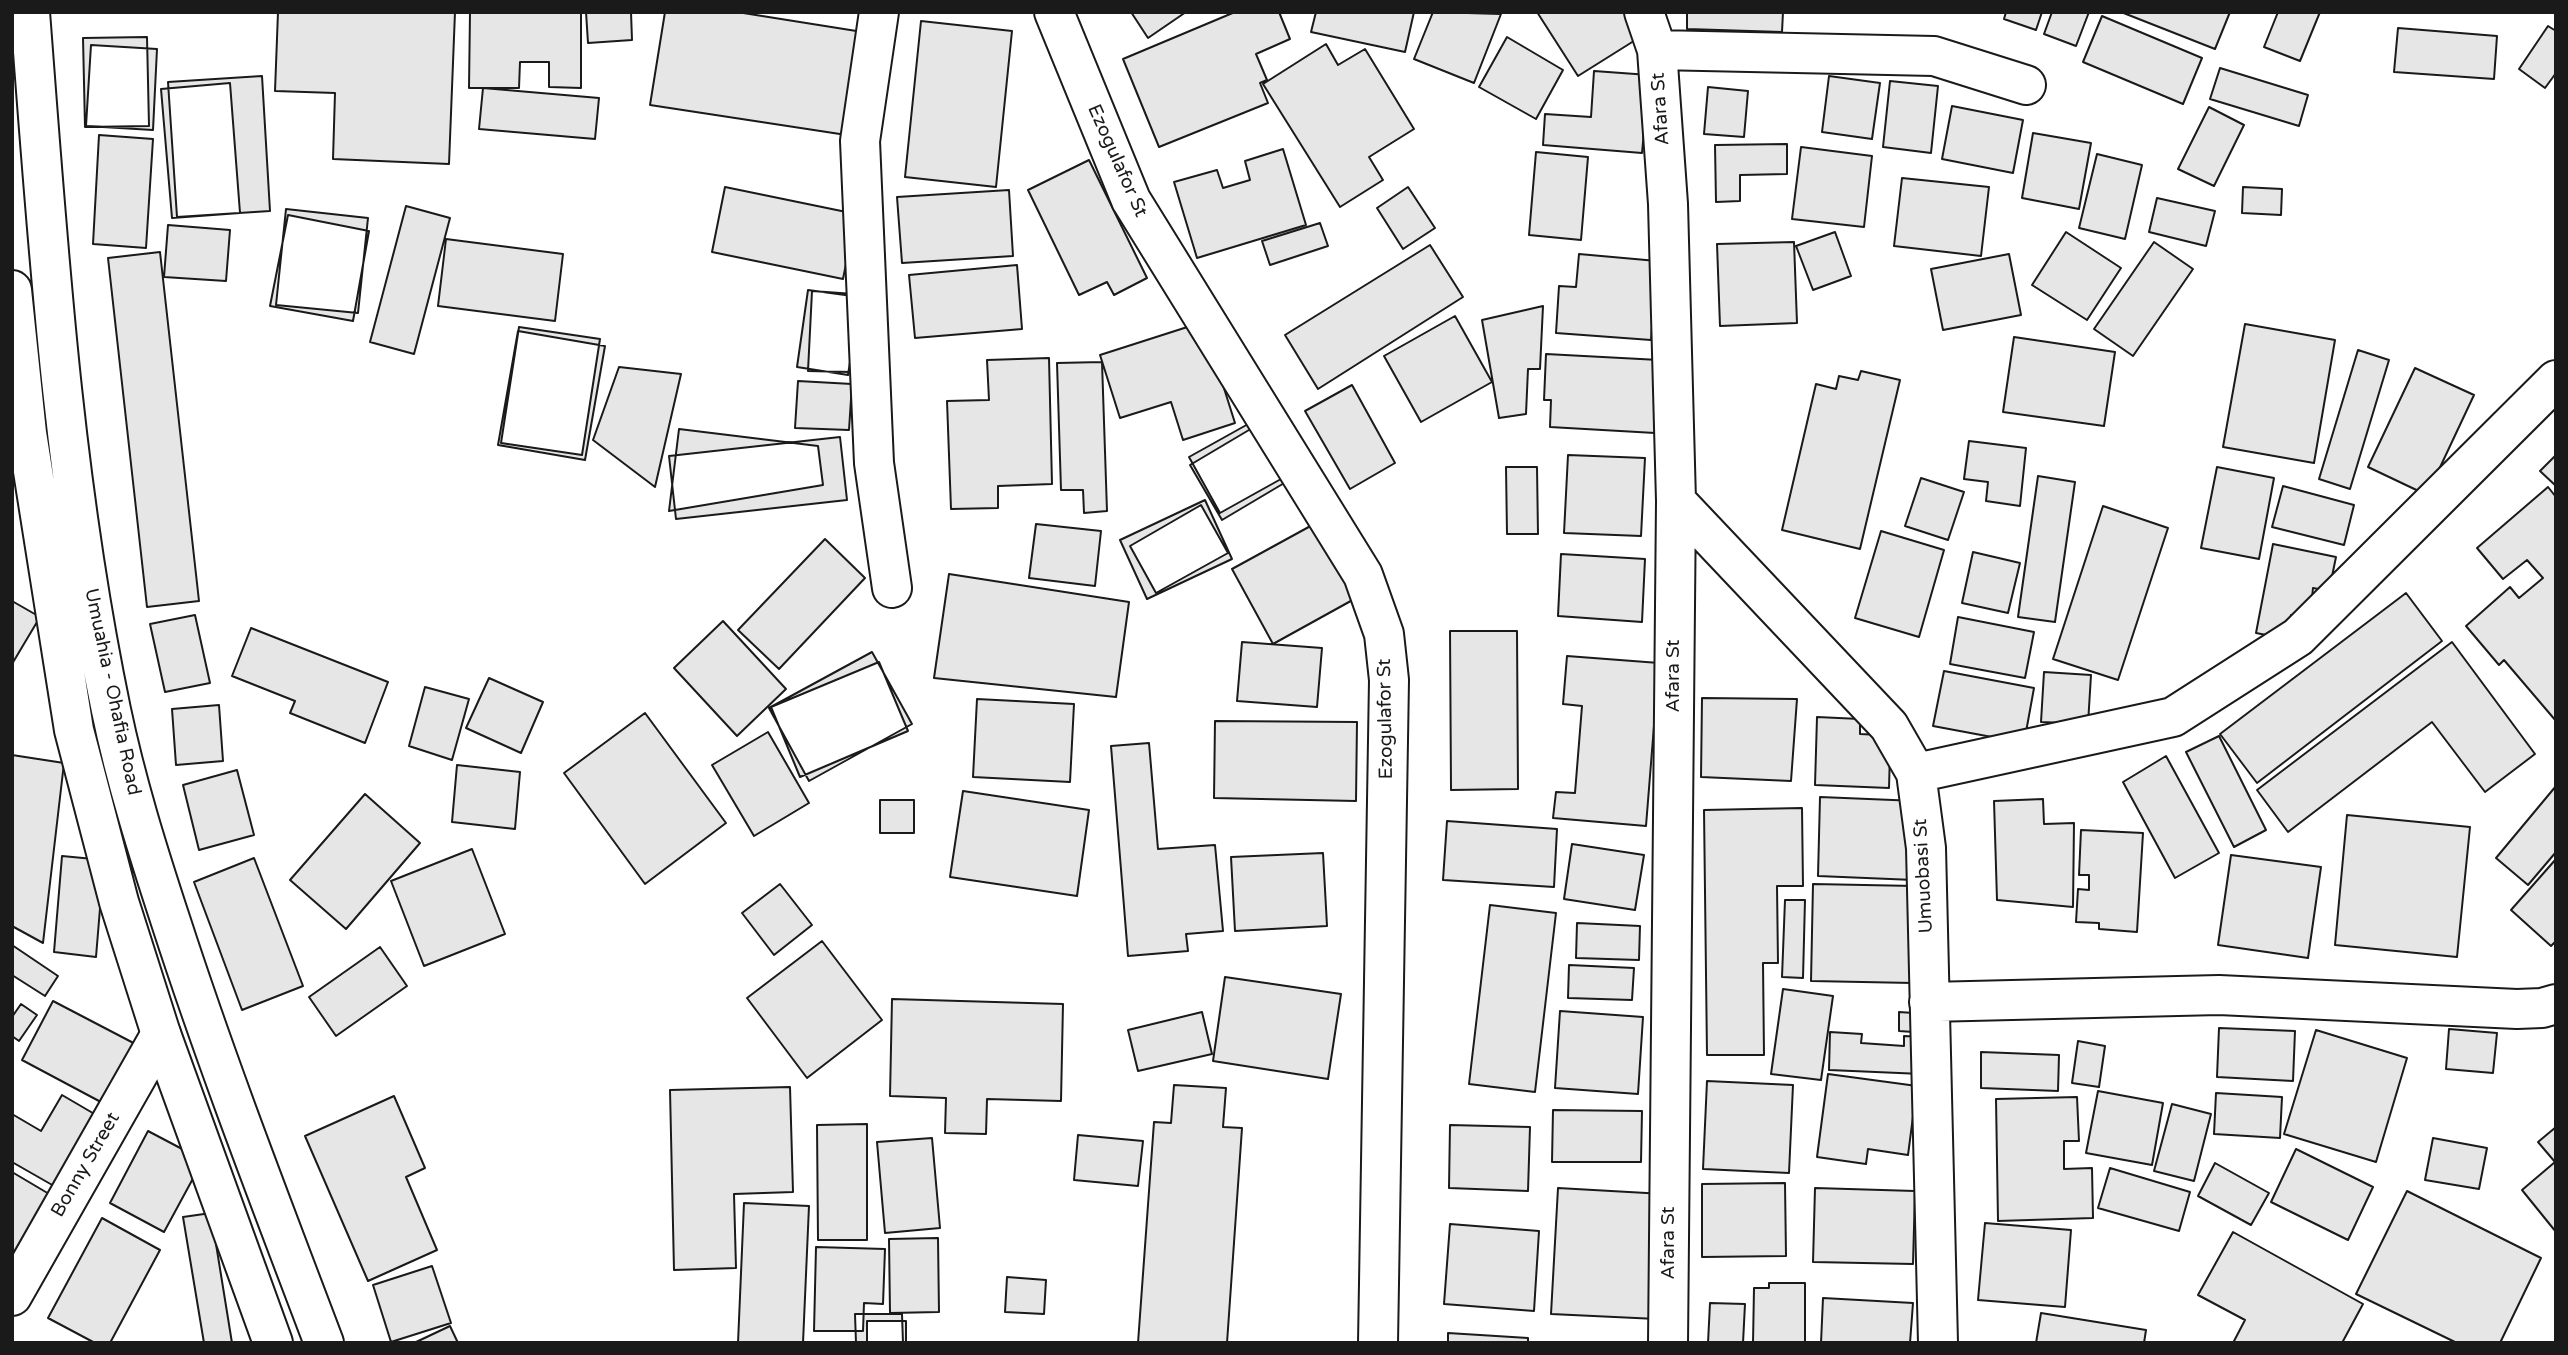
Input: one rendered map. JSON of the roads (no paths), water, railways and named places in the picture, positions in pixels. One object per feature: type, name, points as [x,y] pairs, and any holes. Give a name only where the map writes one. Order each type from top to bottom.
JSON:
[{"type":"street","name":"Umuahia - Ohafia Road","points":[[30,12],[65,422],[111,711],[143,834],[208,1037],[324,1343]]},
{"type":"street","points":[[879,12],[860,141],[874,463],[892,588]]},
{"type":"street","name":"Ezogulafor St","points":[[1054,12],[1131,200],[1363,575],[1384,634],[1389,680],[1378,1343]]},
{"type":"street","name":"Afara St","points":[[1644,12],[1657,50],[1668,204],[1676,501],[1668,1343]]},
{"type":"street","points":[[1657,50],[1934,56],[2026,85]]},
{"type":"street","name":"Umuahia - Ohafia Road","points":[[12,290],[19,437],[74,730],[119,902],[160,1034],[272,1343]]},
{"type":"street","points":[[1916,774],[2173,717],[2298,637],[2556,380]]},
{"type":"street","points":[[19,437],[65,422]]},
{"type":"street","name":"Umuobasi St","points":[[1676,501],[1889,726],[1916,774],[1926,848],[1938,1343]]},
{"type":"street","points":[[1929,1002],[2219,995],[2551,1013]]},
{"type":"street","name":"Bonny Street","points":[[12,1296],[160,1034]]}]
